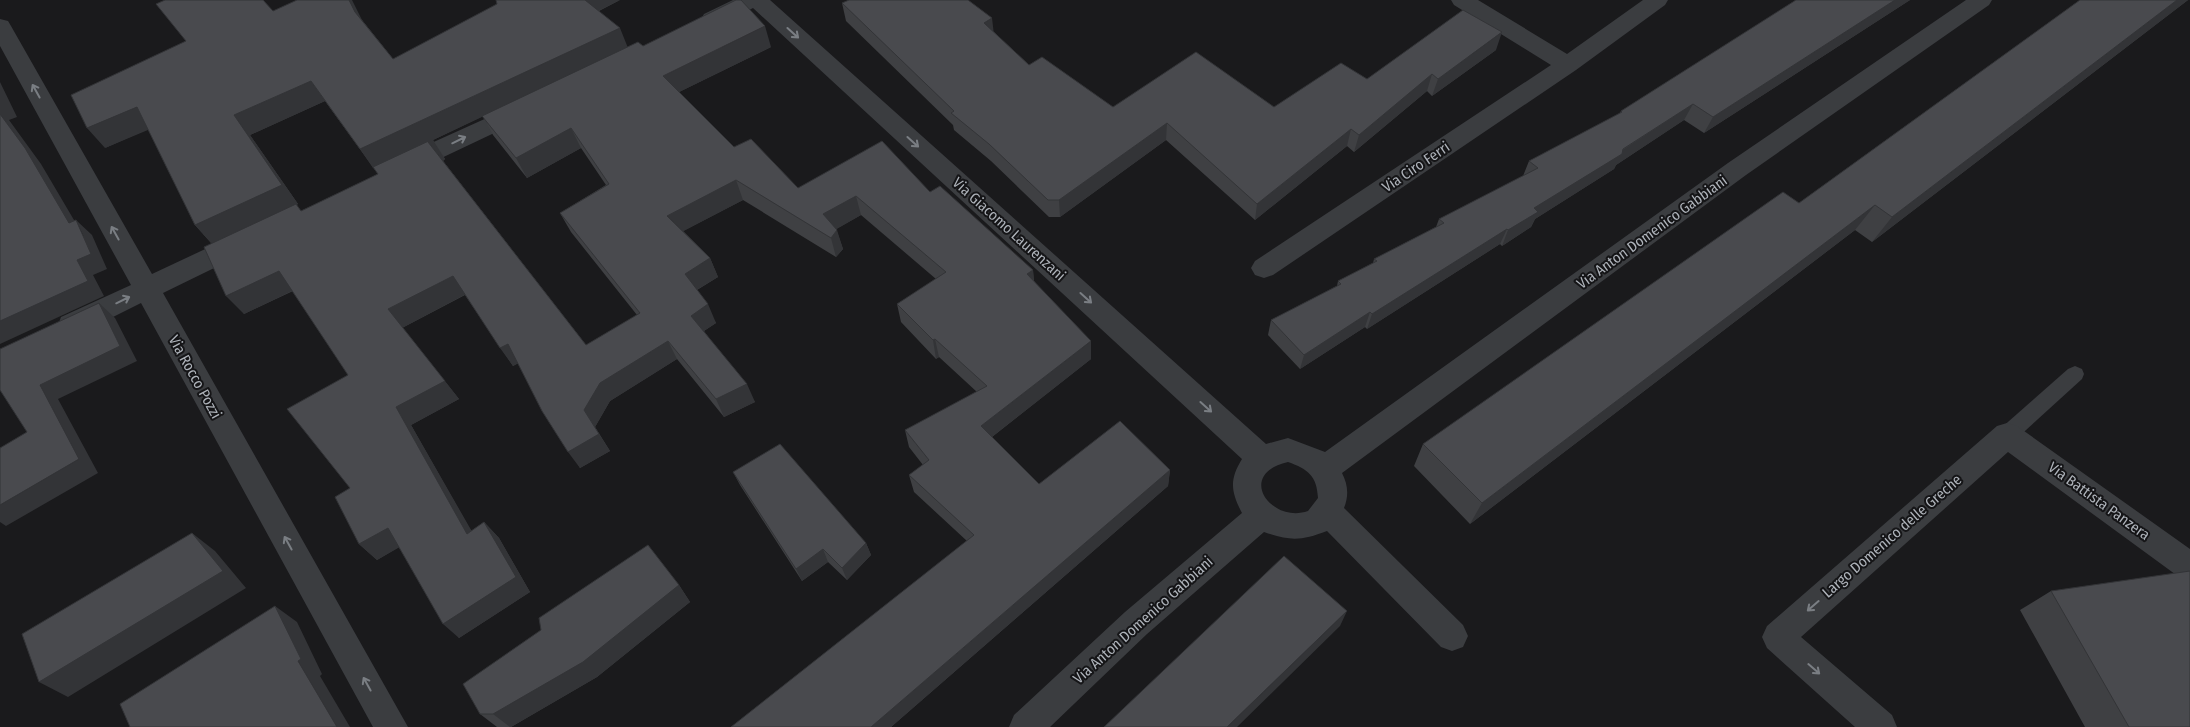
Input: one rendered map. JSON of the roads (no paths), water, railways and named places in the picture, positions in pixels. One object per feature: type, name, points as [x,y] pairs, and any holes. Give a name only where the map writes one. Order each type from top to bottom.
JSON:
[{"type":"street","points":[[689,30],[751,0]]},
{"type":"street","name":"Via Giacomo Laurenzani","points":[[757,0],[1261,458]]},
{"type":"street","points":[[1462,0],[1568,65]]},
{"type":"street","name":"Via Ciro Ferri","points":[[1264,268],[1568,65],[1657,0]]},
{"type":"street","name":"Via Anton Domenico Gabbiani","points":[[1326,468],[1737,169],[1982,0]]},
{"type":"street","name":"Via Rocco Pozzi","points":[[0,26],[391,727]]},
{"type":"street","points":[[386,174],[547,98]]},
{"type":"street","points":[[52,334],[262,234]]},
{"type":"street","name":"Via Battista Panzera","points":[[2007,435],[2190,567]]},
{"type":"street","name":"Largo Domenico delle Greche","points":[[1880,727],[1778,637],[2007,435]]},
{"type":"street","points":[[1288,450],[1308,456],[1326,468],[1332,479],[1334,490],[1333,502],[1328,512],[1318,521],[1305,526],[1289,527],[1274,523],[1262,515],[1252,504],[1248,492],[1247,478],[1252,467],[1261,458],[1273,452],[1288,450]]},
{"type":"street","points":[[1328,512],[1452,636]]},
{"type":"street","name":"Via Anton Domenico Gabbiani","points":[[1026,727],[1136,623],[1262,515]]},
{"type":"lane","points":[[2007,435],[2075,374]]}]
